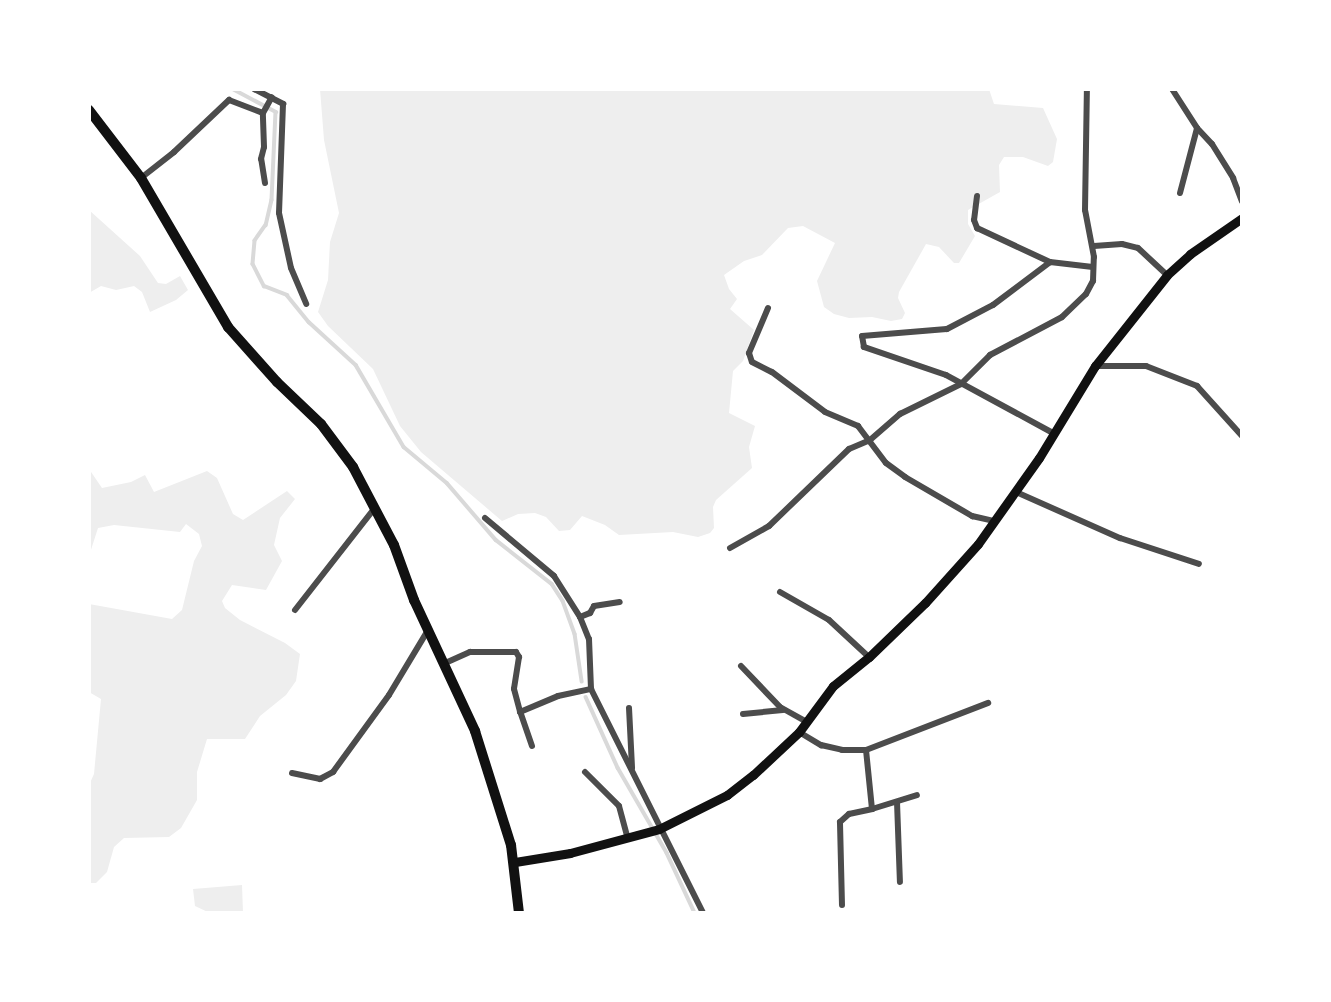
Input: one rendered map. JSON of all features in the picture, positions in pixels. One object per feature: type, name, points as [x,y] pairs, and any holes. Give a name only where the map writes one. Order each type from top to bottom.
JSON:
[{"type":"highway","points":[[89,110],[141,178],[228,327],[331,436],[353,467],[394,545],[428,630],[475,731],[515,862],[519,913]]},
{"type":"main road","points":[[515,862],[628,839],[661,829],[727,795],[799,732],[833,686],[869,657],[949,579],[1016,492],[1095,366],[1167,275],[1189,254],[1242,218]]},
{"type":"street","points":[[254,89],[283,104],[279,213],[291,268],[306,303]]},
{"type":"street","points":[[730,548],[769,526],[849,449],[870,440],[900,414],[961,384],[990,355],[1062,317],[1078,303],[1093,281],[1094,246],[1085,210],[1087,89]]},
{"type":"street","points":[[1171,89],[1197,128],[1212,144],[1233,178],[1242,201]]},
{"type":"street","points":[[265,183],[261,159],[264,147],[263,111],[271,99]]},
{"type":"street","points":[[141,178],[174,152],[229,100],[263,111]]},
{"type":"street","points":[[1180,193],[1197,128]]},
{"type":"street","points":[[977,196],[974,220],[977,228],[1050,262],[1093,267]]},
{"type":"street","points":[[1094,246],[1122,243],[1138,248],[1167,275]]},
{"type":"street","points":[[1050,262],[993,304],[947,329],[862,336],[864,347],[946,375],[1053,433]]},
{"type":"street","points":[[768,308],[749,353],[752,362],[772,372],[825,412],[858,426],[886,463],[905,477],[972,516],[993,522]]},
{"type":"street","points":[[1095,366],[1146,366],[1197,386],[1242,436]]},
{"type":"street","points":[[1016,492],[1120,538],[1199,564]]},
{"type":"street","points":[[295,610],[374,509]]},
{"type":"street","points":[[485,518],[554,576],[580,617],[589,639],[591,689],[703,913]]},
{"type":"street","points":[[780,592],[829,620],[869,657]]},
{"type":"street","points":[[580,617],[590,613],[593,606],[620,602]]},
{"type":"street","points":[[292,773],[320,779],[333,772],[389,695],[428,630]]},
{"type":"street","points":[[443,664],[470,652],[516,652],[519,657],[514,689],[532,746]]},
{"type":"street","points":[[741,666],[783,710],[807,722]]},
{"type":"street","points":[[520,712],[558,696],[591,689]]},
{"type":"street","points":[[799,732],[821,745],[842,750],[866,750],[988,703]]},
{"type":"street","points":[[629,708],[632,774]]},
{"type":"street","points":[[743,714],[783,710]]},
{"type":"street","points":[[866,750],[872,809]]},
{"type":"street","points":[[585,772],[619,806],[628,839]]},
{"type":"street","points":[[842,905],[840,821],[849,814],[917,795]]},
{"type":"street","points":[[897,802],[900,882]]},
{"type":"shaded area","points":[[320,89],[989,89],[994,104],[1043,108],[1057,139],[1053,162],[1048,166],[1023,157],[1004,157],[999,165],[1000,192],[968,210],[968,224],[975,236],[959,263],[954,263],[939,247],[926,244],[899,292],[898,298],[905,313],[902,319],[891,321],[872,317],[849,318],[834,314],[824,307],[817,281],[835,243],[803,226],[788,228],[762,255],[744,261],[724,275],[729,289],[737,299],[730,309],[754,330],[743,361],[733,371],[729,413],[755,426],[749,447],[752,468],[716,500],[713,507],[714,528],[710,533],[698,537],[673,532],[619,535],[605,525],[582,516],[570,530],[559,531],[546,517],[535,513],[518,514],[502,521],[421,452],[400,426],[373,369],[328,326],[318,312],[328,280],[330,242],[339,213],[324,140]]},
{"type":"shaded area","points":[[89,210],[140,256],[158,283],[166,284],[180,276],[188,290],[176,300],[150,312],[142,292],[134,286],[116,290],[101,286],[89,293]]},
{"type":"shaded area","points":[[89,469],[102,488],[131,482],[145,475],[154,492],[207,471],[217,478],[233,514],[243,520],[287,491],[295,499],[280,518],[274,545],[282,561],[266,590],[232,585],[222,601],[225,608],[240,620],[285,643],[300,654],[296,681],[286,695],[260,716],[245,739],[207,739],[197,772],[197,800],[181,828],[169,837],[124,838],[114,847],[107,872],[96,883],[89,883],[89,785],[94,774],[101,699],[89,692],[89,604],[172,619],[182,610],[194,561],[202,546],[199,534],[186,524],[180,532],[114,525],[98,528],[89,556]]},
{"type":"shaded area","points":[[242,885],[243,913],[210,913],[195,906],[193,889]]},
{"type":"waterway","points":[[233,89],[276,112],[272,200],[266,225],[255,241],[253,264],[264,286],[287,295],[309,322],[356,365],[404,447],[447,483],[496,540],[552,584],[563,601],[575,634],[582,681]]},
{"type":"waterway","points":[[586,697],[618,768],[667,853],[695,913]]}]
